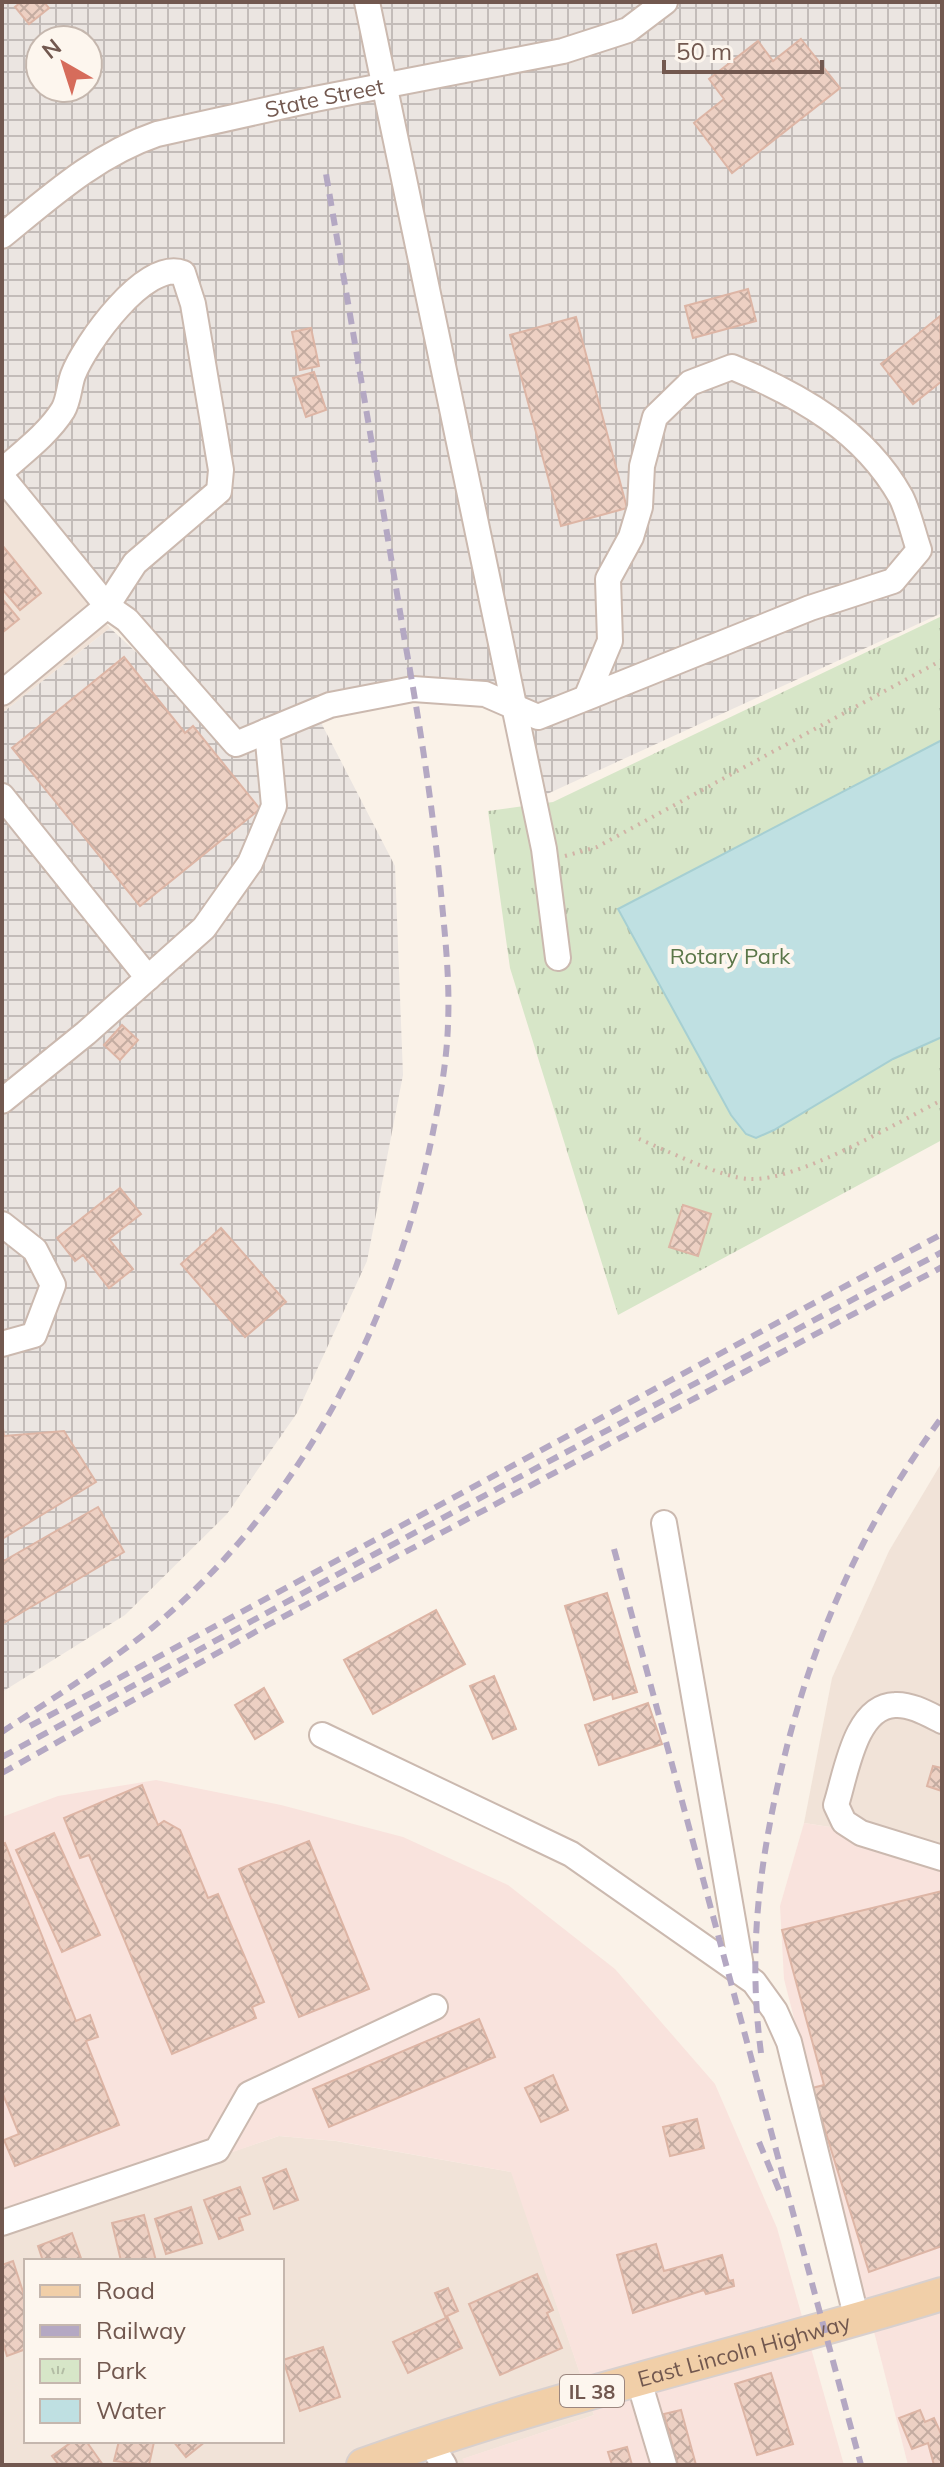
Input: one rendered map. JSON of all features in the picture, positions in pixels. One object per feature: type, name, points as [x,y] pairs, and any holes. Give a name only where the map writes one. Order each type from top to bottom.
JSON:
[{"type":"main road","name":"East Lincoln Highway","points":[[363,2465],[437,2453],[638,2378],[857,2320],[942,2294]]},
{"type":"street","points":[[367,2],[387,85],[546,861],[558,958]]},
{"type":"street","name":"State Street","points":[[2,236],[79,174],[134,142],[202,124],[563,51],[628,30],[665,2]]},
{"type":"street","points":[[2,471],[36,441],[64,409],[73,374],[98,330],[149,278],[174,270],[183,273],[193,304],[221,470],[219,491],[135,563],[107,606],[2,693]]},
{"type":"street","points":[[2,477],[107,606],[127,620],[236,744],[330,705],[413,689],[485,694],[538,717],[586,698],[810,608],[893,581],[919,550],[901,498],[861,444],[820,411],[781,388],[732,367],[690,383],[655,417],[642,466],[640,507],[631,537],[608,579],[610,641],[586,698]]},
{"type":"street","points":[[2,1101],[86,1033],[204,928],[250,863],[274,806],[267,731]]},
{"type":"street","points":[[2,796],[148,978]]},
{"type":"street","points":[[2,1224],[35,1250],[53,1285],[34,1335],[2,1344]]},
{"type":"street","points":[[664,1523],[742,1972]]},
{"type":"street","points":[[942,1721],[921,1710],[895,1705],[875,1711],[862,1724],[836,1805],[844,1822],[861,1833],[942,1858]]},
{"type":"street","points":[[322,1735],[571,1854],[754,1982],[775,2011],[789,2042],[857,2320]]},
{"type":"street","points":[[2,2223],[217,2150],[249,2094],[435,2007]]},
{"type":"street","points":[[638,2378],[664,2465]]},
{"type":"path","points":[[546,861],[597,847],[942,660]]},
{"type":"path","points":[[639,1139],[748,1180],[788,1175],[942,1100]]},
{"type":"shaded area","points":[[2,2],[942,2],[942,613],[534,800],[514,706],[448,690],[315,711],[395,866],[403,1075],[367,1261],[297,1413],[227,1514],[125,1615],[2,1692],[2,713],[110,628],[224,733],[2,477]]},
{"type":"shaded area","points":[[2,491],[110,628],[2,713]]},
{"type":"shaded area","points":[[942,1462],[942,1844],[804,1823],[832,1678],[889,1551]]},
{"type":"shaded area","points":[[156,1780],[281,1805],[403,1837],[508,1885],[615,1969],[715,2084],[777,2228],[844,2465],[466,2465],[462,2459],[594,2415],[511,2172],[337,2141],[279,2136],[2,2231],[2,1817],[58,1796]]},
{"type":"shaded area","points":[[804,1823],[942,1844],[942,2465],[908,2465],[784,1979],[780,1906]]},
{"type":"shaded area","points":[[279,2136],[336,2141],[512,2172],[594,2415],[463,2459],[466,2465],[2,2465],[2,2230]]},
{"type":"green space","name":"Rotary Park","points":[[942,616],[942,1140],[618,1315],[510,968],[488,811],[553,802]]},
{"type":"water","points":[[942,740],[942,1037],[893,1059],[774,1130],[756,1138],[746,1134],[731,1115],[618,909]]},
{"type":"building","points":[[21,2],[44,2],[49,8],[29,24],[15,7]]},
{"type":"building","points":[[801,39],[840,88],[732,173],[694,123],[724,99],[709,79],[758,41],[773,61]]},
{"type":"building","points":[[748,289],[756,321],[693,338],[685,306]]},
{"type":"building","points":[[940,316],[942,381],[913,404],[881,364]]},
{"type":"building","points":[[576,317],[627,508],[561,526],[510,335]]},
{"type":"building","points":[[311,328],[319,366],[300,370],[292,332]]},
{"type":"building","points":[[314,372],[326,410],[306,417],[293,378]]},
{"type":"building","points":[[2,545],[41,593],[20,610],[2,589]]},
{"type":"building","points":[[2,601],[19,619],[2,633]]},
{"type":"building","points":[[124,657],[185,733],[193,726],[260,809],[140,906],[12,748]]},
{"type":"building","points":[[122,1025],[138,1040],[120,1060],[104,1045]]},
{"type":"building","points":[[120,1188],[141,1214],[109,1239],[133,1269],[109,1288],[83,1255],[75,1261],[57,1238]]},
{"type":"building","points":[[683,1205],[711,1214],[698,1256],[669,1247]]},
{"type":"building","points":[[221,1228],[286,1302],[245,1337],[181,1264]]},
{"type":"building","points":[[2,1420],[4,1436],[64,1431],[96,1482],[2,1539]]},
{"type":"building","points":[[98,1507],[124,1552],[2,1624],[2,1562]]},
{"type":"building","points":[[607,1593],[637,1692],[613,1699],[612,1694],[594,1700],[565,1606]]},
{"type":"building","points":[[436,1610],[465,1664],[373,1714],[344,1660]]},
{"type":"building","points":[[494,1676],[516,1729],[493,1739],[470,1686]]},
{"type":"building","points":[[264,1688],[283,1722],[255,1739],[235,1705]]},
{"type":"building","points":[[648,1703],[662,1744],[599,1765],[585,1725]]},
{"type":"building","points":[[933,1766],[942,1768],[942,1791],[927,1786]]},
{"type":"building","points":[[142,1785],[158,1825],[164,1821],[180,1830],[208,1898],[218,1894],[264,2002],[252,2007],[256,2018],[172,2054],[89,1855],[80,1858],[64,1818]]},
{"type":"building","points":[[54,1833],[100,1935],[62,1952],[16,1850]]},
{"type":"building","points":[[309,1841],[369,1989],[299,2017],[239,1869]]},
{"type":"building","points":[[5,1843],[76,2021],[90,2015],[98,2037],[86,2041],[119,2125],[15,2166],[4,2140],[19,2134],[2,2092],[2,1844]]},
{"type":"building","points":[[942,1891],[942,2246],[869,2272],[812,2088],[824,2085],[782,1930]]},
{"type":"building","points":[[479,2019],[495,2057],[329,2127],[313,2089]]},
{"type":"building","points":[[553,2075],[568,2110],[541,2122],[525,2088]]},
{"type":"building","points":[[697,2119],[704,2148],[670,2156],[663,2127]]},
{"type":"building","points":[[286,2169],[298,2200],[274,2209],[263,2178]]},
{"type":"building","points":[[240,2187],[250,2214],[239,2218],[243,2230],[219,2239],[204,2200]]},
{"type":"building","points":[[191,2207],[202,2243],[166,2254],[155,2219]]},
{"type":"building","points":[[144,2215],[155,2259],[121,2259],[112,2223]]},
{"type":"building","points":[[72,2233],[81,2259],[42,2259],[38,2246]]},
{"type":"building","points":[[656,2244],[664,2271],[722,2255],[729,2281],[733,2280],[734,2286],[706,2294],[704,2290],[633,2313],[617,2255]]},
{"type":"building","points":[[13,2261],[24,2295],[24,2350],[7,2356],[2,2340],[2,2265]]},
{"type":"building","points":[[537,2274],[553,2310],[547,2313],[562,2348],[500,2375],[469,2304]]},
{"type":"building","points":[[448,2288],[458,2311],[447,2316],[462,2348],[408,2373],[393,2342],[446,2318],[435,2293]]},
{"type":"building","points":[[323,2347],[340,2397],[300,2411],[284,2360]]},
{"type":"building","points":[[771,2373],[793,2444],[757,2455],[735,2384]]},
{"type":"building","points":[[681,2410],[696,2465],[678,2465],[664,2414]]},
{"type":"building","points":[[920,2410],[925,2422],[934,2418],[942,2436],[942,2465],[934,2465],[928,2443],[912,2449],[899,2418]]},
{"type":"building","points":[[70,2443],[87,2443],[103,2465],[59,2465],[52,2456]]},
{"type":"building","points":[[118,2443],[154,2443],[149,2465],[114,2461]]},
{"type":"building","points":[[175,2443],[204,2443],[186,2457]]},
{"type":"building","points":[[627,2447],[632,2465],[612,2465],[608,2452]]},
{"type":"railway","points":[[2,1732],[96,1669],[164,1618],[232,1550],[275,1498],[313,1441],[375,1321],[419,1192],[434,1127],[445,1063],[448,1008],[447,958],[438,862],[416,704],[325,168]]},
{"type":"railway","points":[[30,1726],[942,1234]]},
{"type":"railway","points":[[2,1757],[942,1252]]},
{"type":"railway","points":[[2,1773],[266,1626],[942,1267]]},
{"type":"railway","points":[[761,2053],[755,1954],[757,1922],[769,1826],[788,1741],[819,1643],[838,1596],[884,1505],[942,1417]]},
{"type":"railway","points":[[614,1549],[861,2465]]},
{"type":"railway","points":[[759,2142],[779,2190]]}]
